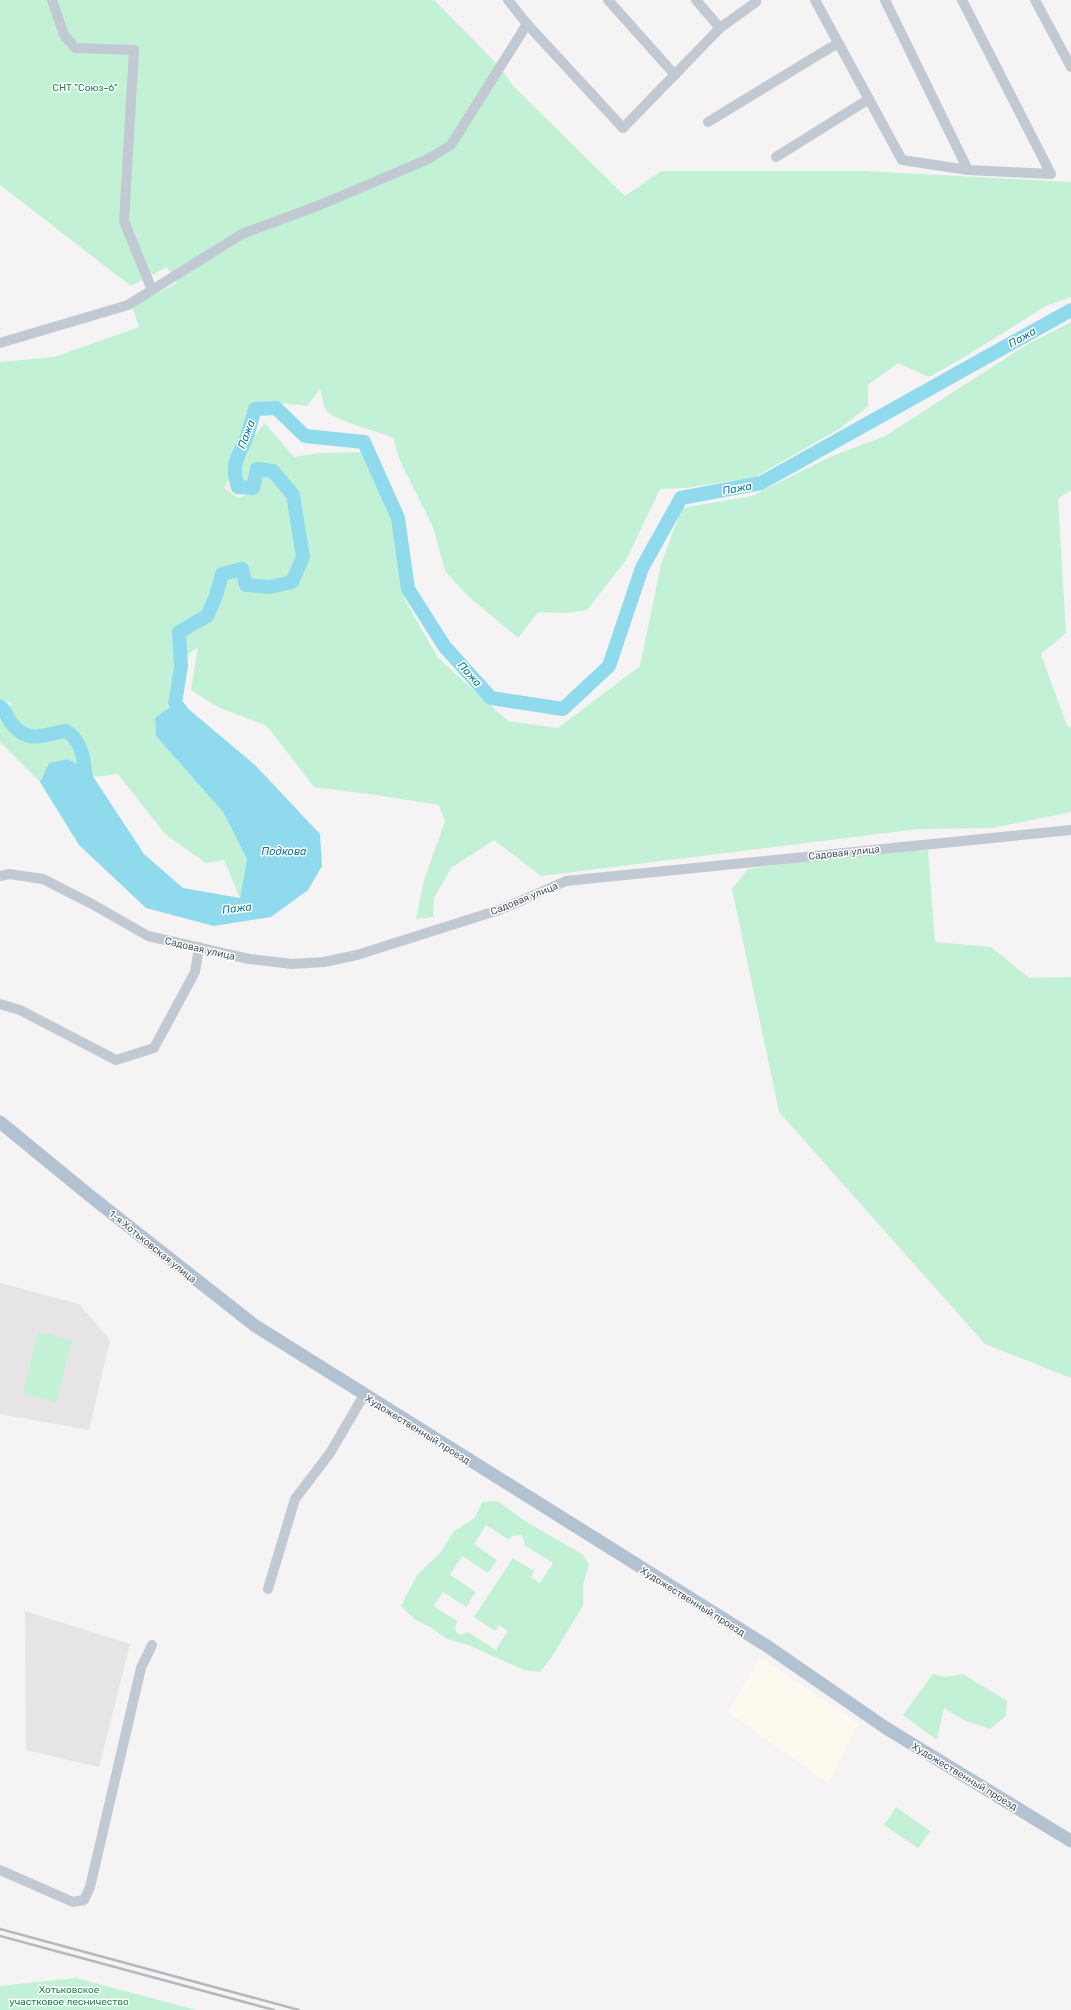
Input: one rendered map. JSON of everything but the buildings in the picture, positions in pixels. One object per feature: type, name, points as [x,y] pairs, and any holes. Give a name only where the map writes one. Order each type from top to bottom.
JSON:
[{"type":"main road","name":"1-я Хотьковская улица","points":[[0,1122],[234,1311],[313,1363]]},
{"type":"main road","name":"Художественный проезд","points":[[313,1363],[767,1646],[886,1728],[1071,1840]]},
{"type":"street","points":[[52,0],[64,35],[75,48],[134,50],[124,221],[152,290]]},
{"type":"street","points":[[508,0],[527,24],[623,128],[720,28],[756,2],[755,0]]},
{"type":"street","points":[[608,0],[675,75]]},
{"type":"street","points":[[696,0],[720,28]]},
{"type":"street","points":[[815,0],[902,160],[968,170],[1051,174],[962,0]]},
{"type":"street","points":[[885,0],[968,170]]},
{"type":"street","points":[[1035,0],[1071,67]]},
{"type":"street","points":[[0,343],[128,304],[242,234],[320,205],[398,172],[426,160],[451,145],[527,24]]},
{"type":"street","points":[[708,122],[838,43]]},
{"type":"street","points":[[776,157],[869,99]]},
{"type":"street","name":"Садовая улица","points":[[0,876],[9,874],[43,879],[92,904],[148,936],[249,959],[292,964],[324,962],[357,955],[502,909],[566,881],[1071,830]]},
{"type":"street","points":[[0,1004],[20,1010],[116,1060],[154,1048],[195,972],[199,948]]},
{"type":"street","points":[[268,1589],[295,1499],[330,1453],[364,1396]]},
{"type":"street","points":[[0,1870],[73,1902],[84,1900],[90,1887],[141,1668],[152,1645]]},
{"type":"shaded area","points":[[0,1283],[79,1304],[110,1340],[89,1430],[0,1414]]},
{"type":"shaded area","points":[[25,1611],[130,1644],[99,1767],[26,1750]]},
{"type":"shaded area","points":[[760,1657],[859,1724],[828,1783],[728,1712]]},
{"type":"green space","name":"СНТ \"Союз-6\"","points":[[0,0],[434,0],[499,66],[514,87],[625,196],[661,171],[864,171],[1071,182],[1071,297],[1046,306],[966,356],[929,377],[898,363],[868,385],[868,406],[841,428],[755,477],[686,488],[660,489],[626,560],[587,610],[566,613],[538,612],[518,638],[468,596],[445,571],[433,527],[400,461],[393,438],[347,422],[331,414],[325,408],[320,389],[307,406],[273,402],[246,412],[239,454],[265,423],[294,457],[320,453],[362,452],[391,517],[404,598],[438,658],[508,721],[558,728],[640,666],[661,564],[682,508],[752,496],[830,457],[885,436],[1026,345],[1071,322],[1071,490],[1058,499],[1066,633],[1041,654],[1067,726],[1071,727],[1071,812],[992,828],[918,829],[541,876],[494,840],[451,868],[434,898],[433,917],[416,919],[424,880],[445,821],[439,805],[314,787],[267,726],[218,707],[191,690],[198,647],[174,664],[167,709],[155,718],[156,736],[223,812],[247,859],[240,898],[224,860],[206,863],[165,834],[118,774],[94,777],[90,772],[68,759],[49,763],[40,782],[0,742],[0,708],[12,704],[0,698],[0,362],[54,357],[139,327],[132,306],[177,283],[167,267],[131,286],[0,185]]},
{"type":"green space","points":[[928,850],[935,942],[991,947],[1029,978],[1071,977],[1071,1378],[985,1344],[779,1112],[732,889],[748,869],[825,858]]},
{"type":"green space","points":[[38,1332],[72,1340],[56,1402],[23,1393]]},
{"type":"green space","points":[[498,1501],[525,1521],[582,1554],[589,1564],[583,1585],[583,1606],[551,1658],[540,1672],[524,1670],[468,1645],[447,1639],[432,1628],[414,1619],[401,1606],[417,1575],[440,1553],[454,1531],[475,1518],[482,1502]],"holes":[[[486,1525],[509,1540],[512,1536],[521,1535],[525,1541],[524,1545],[553,1563],[540,1583],[531,1577],[534,1571],[513,1558],[474,1617],[495,1631],[499,1625],[508,1631],[496,1650],[468,1632],[461,1635],[457,1633],[455,1629],[457,1621],[434,1606],[443,1592],[466,1607],[476,1592],[450,1575],[462,1556],[488,1573],[497,1560],[474,1544]]]},
{"type":"green space","points":[[933,1674],[945,1677],[963,1674],[1007,1701],[1006,1716],[990,1729],[963,1720],[944,1708],[937,1740],[903,1715]]},
{"type":"green space","points":[[896,1807],[930,1831],[918,1848],[884,1825]]},
{"type":"green space","name":"Хотьковское участковое лесничество","points":[[76,1978],[196,2010],[0,2010],[0,1986]]},
{"type":"sand","points":[[235,478],[238,486],[249,488],[247,495],[238,498],[224,488],[229,479]]},
{"type":"water","name":"Подкова","points":[[175,703],[186,707],[255,765],[320,834],[322,866],[308,890],[271,917],[214,926],[146,908],[79,845],[40,782],[49,763],[68,759],[90,772],[144,854],[183,888],[240,898],[247,859],[223,812],[156,736],[155,718]]},
{"type":"waterway","name":"Пажа","points":[[186,717],[175,703],[181,666],[179,632],[207,616],[216,596],[222,574],[242,569],[246,585],[270,587],[292,582],[303,557],[293,495],[273,471],[257,469],[253,488],[238,487],[235,471],[236,460],[247,436],[255,409],[276,408],[305,436],[364,442],[398,518],[408,589],[445,647],[491,698],[563,709],[609,666],[642,568],[681,498],[761,483],[1071,310]]},
{"type":"waterway","name":"Пажа","points":[[0,706],[12,724],[25,734],[31,736],[44,736],[66,731],[72,736],[80,748],[84,763],[87,787]]},
{"type":"railway","points":[[0,1929],[299,2010]]},
{"type":"railway","points":[[0,1936],[274,2010]]}]
